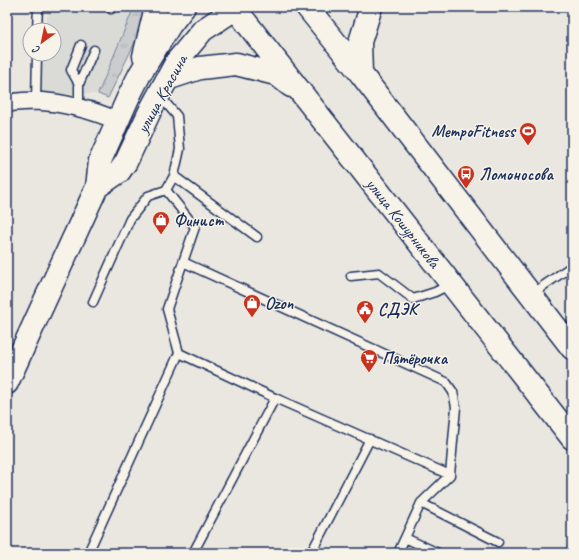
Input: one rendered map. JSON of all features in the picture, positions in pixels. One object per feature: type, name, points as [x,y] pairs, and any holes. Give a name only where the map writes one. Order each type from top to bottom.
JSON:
[{"type":"main road","points":[[140,74],[156,7]]},
{"type":"main road","name":"улица Красина","points":[[7,383],[97,188],[100,161],[140,74],[170,25],[184,7]]},
{"type":"main road","points":[[307,7],[361,74],[572,348]]},
{"type":"main road","points":[[361,74],[360,42],[371,7]]},
{"type":"main road","name":"улица Красина","points":[[97,188],[119,172],[126,162],[163,87],[178,61],[203,30],[237,8]]},
{"type":"main road","name":"улица Кошурникова","points":[[237,8],[304,97],[572,438]]},
{"type":"main road","points":[[163,87],[200,68],[236,64],[276,74],[304,97]]},
{"type":"street","points":[[7,103],[36,101],[79,108],[103,114],[118,121]]},
{"type":"lane","points":[[37,22],[38,7]]},
{"type":"lane","points":[[79,84],[71,70],[81,45]]},
{"type":"lane","points":[[79,108],[79,84],[94,50]]},
{"type":"lane","points":[[36,101],[37,62]]},
{"type":"lane","points":[[93,302],[130,220],[148,196],[166,190],[174,176],[180,150],[177,116],[163,87]]},
{"type":"lane","points":[[174,176],[257,237]]},
{"type":"lane","points":[[88,553],[179,353],[167,309],[195,227],[166,190]]},
{"type":"lane","points":[[183,262],[446,382],[453,392],[456,408],[450,475],[421,503],[398,553]]},
{"type":"lane","points":[[532,296],[543,286],[572,266]]},
{"type":"lane","points":[[351,276],[379,273],[413,299],[435,292],[451,284]]},
{"type":"lane","points":[[179,353],[276,398],[450,475]]},
{"type":"lane","points":[[194,553],[276,398]]},
{"type":"lane","points":[[312,553],[370,439]]},
{"type":"lane","points":[[421,503],[498,542]]},
{"type":"lane","points":[[405,538],[438,553]]},
{"type":"shaded area","points":[[49,7],[134,7],[98,94],[32,94],[38,62],[62,62],[62,22],[46,22]]},
{"type":"green space","points":[[134,7],[146,7],[137,38],[108,98],[98,94]]},
{"type":"place","name":"МетроFitness","points":[[528,146]]},
{"type":"place","name":"Ломоносова","points":[[466,189]]},
{"type":"place","name":"Финист","points":[[161,235]]},
{"type":"place","name":"Ozon","points":[[252,318]]},
{"type":"place","name":"СДЭК","points":[[365,324]]},
{"type":"place","name":"Пятёрочка","points":[[369,373]]}]
